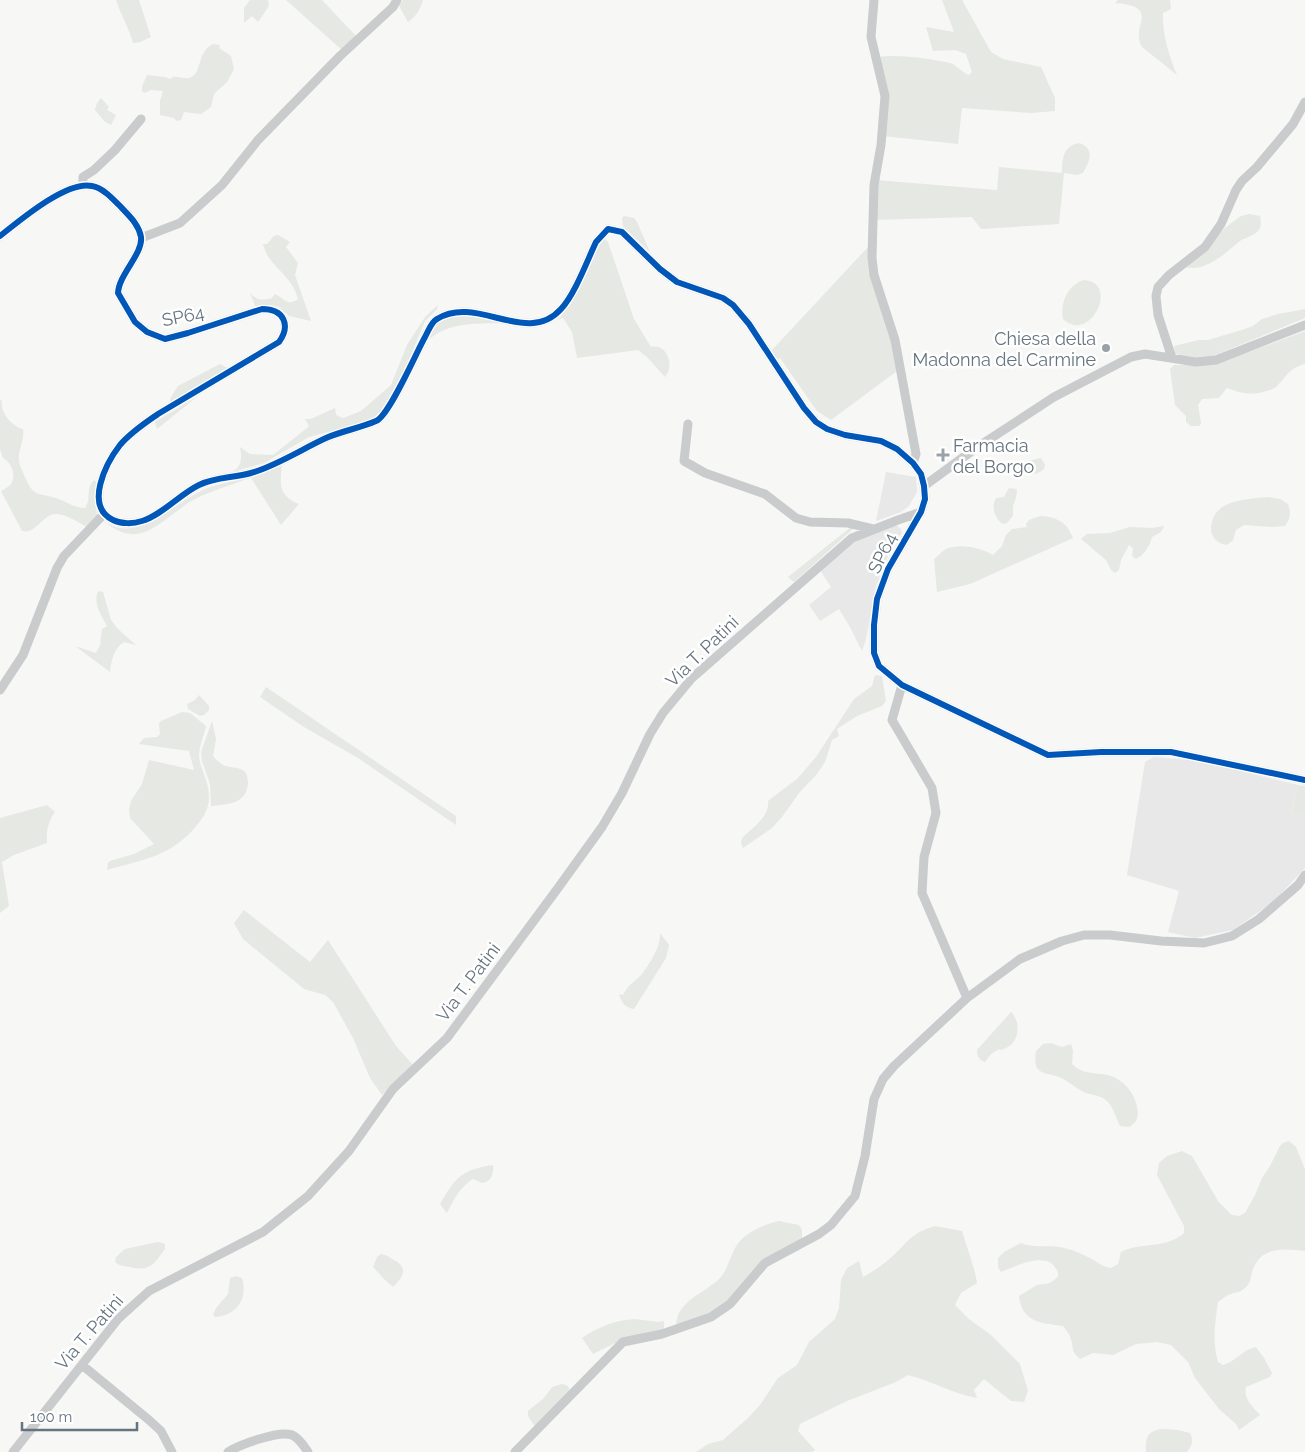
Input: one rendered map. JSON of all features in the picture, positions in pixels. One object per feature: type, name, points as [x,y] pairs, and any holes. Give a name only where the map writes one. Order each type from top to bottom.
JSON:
[{"type":"street","points":[[0,236],[28,214],[54,198],[71,188],[83,185],[92,186],[112,198],[134,221],[141,238],[180,223],[222,184],[258,140],[340,56],[393,7],[396,0]]},
{"type":"street","points":[[874,0],[870,37],[885,96],[881,145],[874,185],[873,267],[895,340],[916,454],[913,463]]},
{"type":"street","points":[[1172,358],[1158,315],[1156,296],[1158,286],[1205,247],[1221,224],[1242,181],[1257,167],[1293,124],[1305,102]]},
{"type":"street","points":[[83,185],[83,177],[94,170],[115,150],[141,119]]},
{"type":"street","points":[[0,690],[23,655],[57,568],[64,556],[104,514],[118,522],[144,521],[199,485],[211,480],[252,473],[328,437],[378,421],[392,402],[435,320],[450,312],[468,312],[532,325],[551,319],[563,308],[596,242],[608,229],[622,232],[660,269],[677,282],[723,298],[733,305],[749,324],[804,408],[816,422],[827,429],[845,435],[881,441],[896,449],[913,463],[921,474],[924,486],[976,448],[1054,397],[1131,357],[1145,354],[1196,362],[1216,360],[1305,325]]},
{"type":"street","name":"SP64","points":[[104,514],[98,500],[99,490],[113,456],[126,438],[140,426],[247,359],[278,342],[284,332],[285,324],[283,318],[278,313],[269,309],[256,311],[165,339],[147,332],[135,322],[118,293],[121,279],[138,249],[141,238]]},
{"type":"street","points":[[688,424],[684,461],[688,464],[706,473],[765,494],[796,518],[810,522],[843,522],[874,529]]},
{"type":"street","name":"SP64","points":[[924,486],[925,499],[921,512],[888,569],[877,599],[874,625],[874,653],[879,666],[902,685],[1018,742],[1048,754],[1171,752],[1305,780]]},
{"type":"street","name":"Via T. Patini","points":[[13,1452],[118,1319],[150,1291],[263,1232],[308,1196],[349,1152],[393,1089],[447,1038],[602,827],[622,792],[650,734],[663,713],[692,678],[852,538],[921,512]]},
{"type":"street","points":[[902,685],[892,720],[932,788],[936,813],[924,857],[922,893],[967,998]]},
{"type":"street","points":[[515,1452],[624,1342],[662,1334],[711,1317],[730,1304],[765,1263],[819,1234],[831,1225],[855,1196],[865,1156],[874,1099],[883,1079],[894,1066],[967,998],[1020,959],[1062,941],[1084,935],[1110,934],[1161,941],[1204,943],[1232,936],[1259,919],[1298,885],[1305,875]]},
{"type":"street","points":[[82,1365],[155,1426],[166,1438],[172,1452]]},
{"type":"street","points":[[228,1452],[254,1441],[281,1434],[290,1434],[295,1437],[308,1452]]},
{"type":"shaded area","points":[[116,0],[139,0],[151,37],[133,43]]},
{"type":"shaded area","points":[[250,0],[268,0],[269,6],[258,22],[252,16],[244,23],[244,8]]},
{"type":"shaded area","points":[[286,0],[322,0],[358,38],[343,51]]},
{"type":"shaded area","points":[[403,0],[423,0],[418,12],[408,22],[399,6]]},
{"type":"shaded area","points":[[942,0],[962,0],[991,52],[1003,59],[1041,67],[1055,98],[1055,111],[1031,113],[962,108],[958,144],[883,136],[879,57],[934,60],[953,64],[969,75],[972,72],[966,54],[955,50],[933,51],[926,27],[954,32]]},
{"type":"shaded area","points":[[1118,0],[1170,0],[1171,9],[1163,13],[1164,29],[1169,53],[1177,75],[1142,47],[1139,39],[1141,13],[1138,9],[1129,5],[1115,3]]},
{"type":"shaded area","points":[[213,44],[220,45],[219,48],[231,56],[234,69],[227,82],[214,94],[211,107],[201,114],[184,112],[181,120],[176,121],[174,118],[160,115],[160,101],[163,91],[151,90],[144,93],[142,91],[147,75],[170,79],[173,77],[189,78],[196,72],[204,52]]},
{"type":"shaded area","points":[[101,98],[109,107],[107,110],[116,115],[111,125],[104,121],[95,110]]},
{"type":"shaded area","points":[[1079,143],[1087,148],[1090,155],[1089,160],[1083,173],[1077,175],[1064,173],[1059,224],[981,229],[972,217],[874,220],[876,180],[997,190],[999,167],[1062,173],[1064,154],[1070,147]]},
{"type":"shaded area","points":[[1250,214],[1260,216],[1260,228],[1256,233],[1240,241],[1207,265],[1192,268],[1184,267],[1226,227],[1241,216]]},
{"type":"shaded area","points":[[624,216],[634,218],[637,222],[650,252],[623,226],[622,218]]},
{"type":"shaded area","points":[[278,235],[290,242],[286,247],[298,263],[295,275],[311,321],[289,316],[279,307],[272,305],[255,306],[250,293],[260,299],[272,298],[275,294],[288,302],[298,299],[291,283],[270,259],[263,244],[267,244],[274,236]]},
{"type":"shaded area","points":[[605,239],[608,242],[634,319],[651,347],[661,348],[668,356],[669,367],[665,377],[638,350],[577,358],[572,332],[563,318],[558,320],[577,293],[600,243]]},
{"type":"shaded area","points":[[869,246],[894,350],[897,371],[831,420],[817,411],[780,358],[777,360],[771,351]]},
{"type":"shaded area","points":[[1083,280],[1094,283],[1100,290],[1100,300],[1097,310],[1091,318],[1083,324],[1073,325],[1063,319],[1064,301],[1073,286]]},
{"type":"shaded area","points":[[438,305],[437,309],[425,321],[398,386],[389,402],[376,417],[365,422],[309,437],[264,463],[232,472],[238,468],[240,462],[240,447],[250,454],[273,455],[309,426],[305,419],[311,419],[335,408],[336,415],[343,418],[361,411],[391,385],[407,345],[425,317]]},
{"type":"shaded area","points":[[1305,309],[1305,318],[1213,356],[1200,358],[1175,354],[1174,346],[1199,340],[1208,340],[1253,326],[1262,319]]},
{"type":"shaded area","points":[[461,315],[510,323],[455,327],[435,335],[426,342],[438,321]]},
{"type":"shaded area","points":[[1305,331],[1305,364],[1292,370],[1276,387],[1261,393],[1251,394],[1227,388],[1219,398],[1202,399],[1198,405],[1201,423],[1199,426],[1191,426],[1186,422],[1186,416],[1175,405],[1170,369],[1174,365],[1202,365],[1225,361]]},
{"type":"shaded area","points":[[220,364],[227,368],[169,405],[171,397],[178,386]]},
{"type":"shaded area","points":[[198,396],[157,429],[155,422]]},
{"type":"shaded area","points":[[0,400],[8,418],[15,425],[23,429],[19,462],[27,482],[36,493],[85,508],[91,483],[94,480],[97,483],[97,516],[87,527],[69,517],[57,514],[48,517],[31,530],[22,531],[1,491],[10,485],[13,480],[13,473],[11,466],[3,458],[0,449]]},
{"type":"shaded area","points":[[1041,458],[1045,465],[1044,469],[1037,473],[1030,475],[1018,469],[1020,463]]},
{"type":"shaded area","points":[[282,464],[281,483],[284,493],[292,501],[299,504],[281,525],[251,478]]},
{"type":"shaded area","points":[[886,472],[916,477],[917,492],[909,506],[901,512],[876,521]]},
{"type":"shaded area","points":[[247,479],[193,500],[163,522],[138,534],[122,532],[102,521],[120,528],[140,526],[151,522],[205,489]]},
{"type":"shaded area","points":[[1009,488],[1017,489],[1013,516],[1007,523],[1003,524],[996,516],[994,505],[996,498],[1004,497]]},
{"type":"shaded area","points":[[1268,497],[1280,499],[1288,504],[1290,515],[1285,526],[1244,525],[1236,530],[1233,540],[1227,545],[1215,539],[1211,530],[1212,523],[1217,512],[1222,507],[1236,501]]},
{"type":"shaded area","points":[[1040,516],[1061,521],[1068,528],[1073,538],[970,584],[937,592],[934,559],[943,551],[952,547],[964,546],[977,548],[993,555],[1002,546],[1006,535],[1012,529],[1027,527],[1026,524],[1029,520]]},
{"type":"shaded area","points":[[895,524],[901,529],[902,533],[888,556],[876,586],[862,651],[839,609],[820,621],[809,605],[831,587],[820,570],[853,541]]},
{"type":"shaded area","points":[[1164,526],[1161,532],[1152,537],[1146,550],[1136,559],[1132,556],[1133,548],[1129,545],[1121,560],[1119,570],[1115,573],[1111,570],[1106,560],[1081,539],[1087,534],[1110,533],[1130,527],[1152,528]]},
{"type":"shaded area","points":[[851,527],[854,528],[794,582],[788,577]]},
{"type":"shaded area","points":[[98,591],[103,592],[111,620],[136,645],[124,642],[118,648],[111,664],[110,672],[75,646],[96,653],[100,645],[102,629],[107,626],[97,605]]},
{"type":"shaded area","points":[[875,675],[882,676],[886,701],[882,706],[857,716],[837,729],[839,736],[832,740],[825,762],[817,774],[799,793],[772,828],[743,848],[742,838],[763,817],[768,807],[768,801],[798,778],[816,757],[854,699],[872,686]]},
{"type":"shaded area","points":[[266,687],[456,816],[456,825],[358,758],[304,727],[260,697]]},
{"type":"shaded area","points":[[199,695],[209,706],[209,710],[200,716],[188,709],[187,704],[195,700]]},
{"type":"shaded area","points":[[182,712],[190,713],[206,726],[199,756],[209,791],[206,812],[200,822],[187,836],[167,850],[145,859],[107,870],[110,861],[134,854],[154,844],[130,818],[129,810],[131,801],[142,784],[149,760],[194,770],[189,751],[139,744],[144,738],[157,737],[160,734],[159,724],[161,721]]},
{"type":"shaded area","points":[[212,721],[216,739],[213,756],[226,766],[244,771],[248,781],[245,794],[241,798],[231,803],[211,806],[210,784],[201,752]]},
{"type":"shaded area","points":[[1154,757],[1200,761],[1298,785],[1291,811],[1305,815],[1305,868],[1273,902],[1233,930],[1195,938],[1168,932],[1179,891],[1127,875],[1145,762]]},
{"type":"shaded area","points":[[1298,785],[1305,786],[1305,815],[1291,812]]},
{"type":"shaded area","points":[[47,805],[55,812],[48,827],[47,843],[14,855],[2,862],[9,906],[0,913],[0,818]]},
{"type":"shaded area","points":[[244,910],[310,962],[328,940],[396,1046],[413,1065],[382,1095],[370,1078],[353,1038],[333,1002],[325,995],[304,989],[243,939],[234,923]]},
{"type":"shaded area","points":[[660,933],[669,945],[666,958],[634,1009],[628,1007],[622,1002],[619,994],[623,995],[642,974],[657,949]]},
{"type":"shaded area","points":[[1011,1012],[1018,1027],[1016,1038],[1009,1046],[1002,1050],[997,1050],[985,1062],[983,1061],[979,1058],[977,1050]]},
{"type":"shaded area","points":[[1050,1043],[1062,1047],[1071,1044],[1073,1051],[1072,1064],[1079,1070],[1108,1075],[1125,1084],[1133,1095],[1137,1107],[1136,1121],[1129,1127],[1120,1126],[1106,1100],[1083,1092],[1057,1076],[1039,1070],[1035,1060],[1036,1051],[1043,1044]]},
{"type":"shaded area","points":[[1289,1141],[1296,1147],[1305,1169],[1305,1251],[1276,1250],[1263,1255],[1254,1267],[1247,1286],[1218,1302],[1215,1339],[1218,1362],[1223,1365],[1247,1350],[1256,1347],[1272,1373],[1270,1377],[1246,1387],[1247,1399],[1260,1415],[1239,1430],[1236,1424],[1219,1409],[1195,1378],[1188,1362],[1171,1345],[1157,1342],[1136,1344],[1113,1355],[1093,1353],[1080,1359],[1074,1353],[1069,1336],[1063,1326],[1040,1322],[1028,1316],[1021,1305],[1019,1296],[1037,1285],[1050,1283],[1058,1277],[1058,1272],[1051,1263],[1040,1260],[1033,1261],[1001,1272],[998,1267],[998,1258],[1004,1252],[1021,1243],[1032,1246],[1053,1246],[1067,1249],[1111,1268],[1118,1264],[1121,1252],[1137,1247],[1162,1244],[1177,1238],[1184,1233],[1184,1226],[1157,1175],[1159,1163],[1167,1156],[1182,1151],[1192,1156],[1218,1201],[1232,1215],[1239,1216],[1245,1213],[1280,1146]]},
{"type":"shaded area","points":[[493,1165],[490,1179],[482,1183],[473,1179],[468,1182],[458,1194],[447,1213],[440,1204],[455,1181],[473,1169]]},
{"type":"shaded area","points":[[779,1221],[799,1225],[802,1230],[802,1239],[768,1257],[733,1298],[710,1314],[676,1325],[681,1310],[686,1304],[712,1285],[723,1274],[739,1241],[756,1229]]},
{"type":"shaded area","points":[[935,1226],[962,1231],[977,1283],[961,1293],[955,1305],[969,1319],[991,1335],[1020,1364],[1028,1391],[1024,1402],[1011,1401],[984,1379],[974,1390],[977,1398],[959,1394],[908,1375],[896,1382],[847,1401],[800,1424],[798,1431],[815,1450],[812,1452],[696,1452],[708,1444],[723,1440],[748,1418],[760,1405],[778,1378],[797,1365],[809,1342],[835,1319],[839,1308],[841,1280],[847,1268],[859,1261],[863,1277],[886,1262],[914,1235]]},
{"type":"shaded area","points":[[158,1242],[165,1244],[165,1249],[151,1266],[137,1268],[122,1266],[115,1262],[116,1257],[125,1249]]},
{"type":"shaded area","points":[[381,1254],[397,1262],[403,1268],[400,1279],[393,1287],[373,1267],[377,1257]]},
{"type":"shaded area","points":[[236,1276],[242,1278],[243,1286],[242,1299],[239,1305],[223,1316],[215,1317],[213,1315],[216,1308],[228,1294],[230,1278]]},
{"type":"shaded area","points":[[635,1319],[664,1321],[664,1331],[615,1343],[593,1354],[582,1338],[607,1325]]},
{"type":"shaded area","points":[[562,1384],[568,1386],[571,1393],[535,1427],[528,1416],[528,1411],[544,1398],[552,1387]]},
{"type":"shaded area","points":[[1162,1429],[1190,1433],[1192,1443],[1187,1452],[1146,1452],[1146,1443],[1150,1433]]},
{"type":"cycle path","points":[[0,236],[57,195],[82,186],[96,187],[120,206],[133,220],[140,232],[141,244],[122,279],[118,293],[135,322],[147,332],[165,339],[262,309],[276,312],[283,319],[285,324],[283,336],[279,342],[158,414],[133,432],[120,445],[104,473],[99,495],[100,505],[104,513],[113,520],[127,523],[149,518],[205,482],[245,475],[260,470],[326,438],[376,421],[388,408],[435,320],[452,313],[468,312],[517,322],[533,323],[548,319],[561,309],[571,295],[596,242],[608,229],[622,232],[660,269],[677,282],[723,298],[733,305],[749,324],[804,408],[816,422],[827,429],[845,435],[881,441],[897,449],[913,463],[921,474],[925,499],[921,512],[888,569],[877,599],[874,625],[874,653],[879,666],[902,685],[1048,755],[1101,752],[1171,752],[1305,780]]},
{"type":"place","name":"Chiesa della Madonna del Carmine","points":[[1106,348]]},
{"type":"place","name":"Farmacia del Borgo","points":[[943,455]]}]
